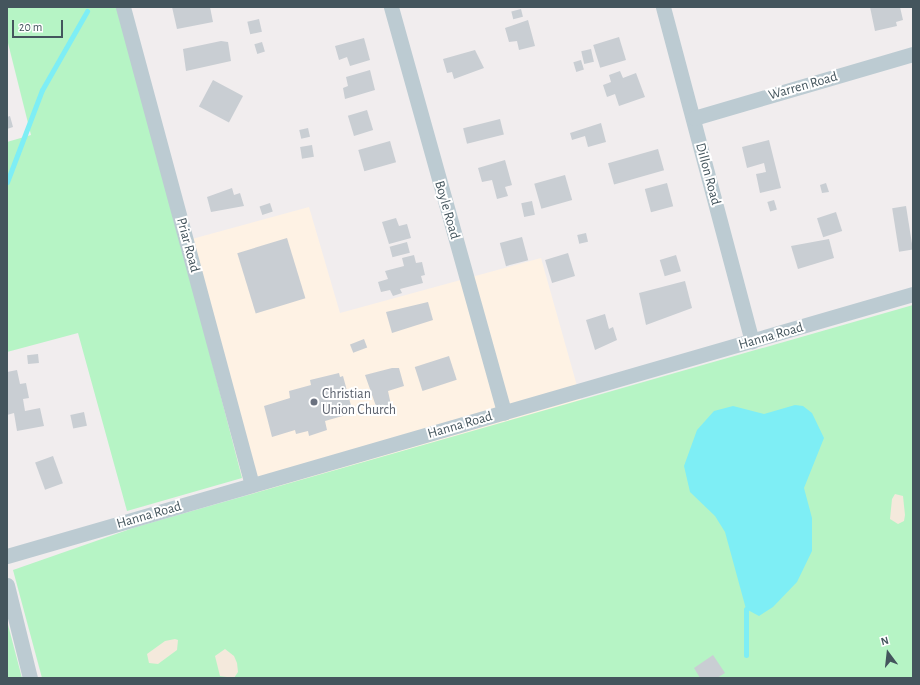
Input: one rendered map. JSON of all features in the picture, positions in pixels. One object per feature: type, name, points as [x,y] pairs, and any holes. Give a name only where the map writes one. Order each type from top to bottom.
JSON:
[{"type":"street","name":"Priar Road","points":[[123,7],[252,484]]},
{"type":"street","name":"Boyle Road","points":[[391,7],[504,413]]},
{"type":"street","name":"Dillon Road","points":[[663,7],[694,118],[752,341]]},
{"type":"street","name":"Warren Road","points":[[694,118],[913,54]]},
{"type":"street","name":"Hanna Road","points":[[7,556],[913,294]]},
{"type":"street","points":[[7,585],[30,678]]},
{"type":"shaded area","points":[[309,207],[340,313],[541,258],[581,400],[247,496],[181,242]]},
{"type":"green space","points":[[7,7],[120,7],[242,478],[127,511],[78,333],[7,352],[7,142],[31,135],[7,39]]},
{"type":"green space","points":[[913,305],[913,678],[42,678],[13,570],[136,527]]},
{"type":"green space","points":[[7,621],[22,678],[7,678]]},
{"type":"sand","points":[[895,494],[903,496],[905,515],[904,521],[898,524],[890,519],[892,499]]},
{"type":"sand","points":[[175,639],[178,640],[177,650],[158,664],[149,663],[147,654],[165,641]]},
{"type":"sand","points":[[225,649],[234,656],[237,663],[238,672],[234,678],[220,676],[215,656]]},
{"type":"water","points":[[795,405],[803,406],[812,413],[824,438],[804,488],[812,518],[812,551],[797,582],[773,607],[759,616],[746,609],[725,532],[715,516],[690,492],[684,466],[697,430],[714,411],[733,406],[764,414]]},
{"type":"building","points":[[172,7],[210,7],[213,22],[177,29]]},
{"type":"building","points":[[870,7],[900,7],[903,20],[896,22],[897,26],[875,31]]},
{"type":"building","points":[[521,9],[523,17],[513,19],[511,11]]},
{"type":"building","points":[[259,19],[262,32],[250,34],[247,22]]},
{"type":"building","points":[[528,20],[535,46],[519,50],[517,41],[509,42],[505,28]]},
{"type":"building","points":[[619,37],[626,60],[600,68],[593,45]]},
{"type":"building","points":[[364,38],[370,60],[350,66],[347,57],[339,60],[335,46]]},
{"type":"building","points":[[221,41],[228,42],[231,61],[186,71],[183,49]]},
{"type":"building","points":[[262,42],[265,52],[257,54],[254,44]]},
{"type":"building","points":[[591,49],[594,62],[584,64],[581,51]]},
{"type":"building","points":[[475,50],[484,68],[454,79],[452,72],[447,73],[443,59]]},
{"type":"building","points":[[581,60],[584,70],[576,72],[573,62]]},
{"type":"building","points":[[370,70],[375,90],[345,99],[343,88],[348,86],[346,77]]},
{"type":"building","points":[[620,71],[623,78],[636,73],[645,97],[619,106],[615,94],[607,97],[603,85],[611,82],[609,75]]},
{"type":"building","points":[[213,80],[243,96],[229,122],[199,106]]},
{"type":"building","points":[[367,110],[373,130],[354,136],[348,116]]},
{"type":"building","points":[[10,116],[13,127],[7,129],[7,117]]},
{"type":"building","points":[[500,119],[504,135],[467,144],[463,128]]},
{"type":"building","points":[[601,123],[606,142],[588,147],[585,136],[572,140],[570,133]]},
{"type":"building","points":[[308,128],[310,137],[301,139],[299,130]]},
{"type":"building","points":[[769,140],[781,188],[760,193],[756,174],[766,172],[764,163],[747,168],[742,147]]},
{"type":"building","points":[[390,141],[396,162],[364,171],[358,150]]},
{"type":"building","points":[[312,145],[314,157],[302,159],[300,147]]},
{"type":"building","points":[[658,149],[664,170],[614,184],[608,163]]},
{"type":"building","points":[[505,160],[512,185],[505,187],[508,196],[497,199],[492,180],[482,182],[478,168]]},
{"type":"building","points":[[565,175],[572,200],[541,209],[534,184]]},
{"type":"building","points":[[667,183],[673,206],[651,212],[645,189]]},
{"type":"building","points":[[826,183],[829,192],[822,193],[820,185]]},
{"type":"building","points":[[232,188],[234,195],[240,193],[244,206],[211,212],[207,197]]},
{"type":"building","points":[[774,200],[777,210],[770,212],[767,202]]},
{"type":"building","points":[[532,201],[535,215],[524,217],[521,203]]},
{"type":"building","points":[[270,203],[273,212],[262,215],[260,206]]},
{"type":"building","points":[[906,206],[913,249],[899,252],[892,208]]},
{"type":"building","points":[[836,212],[842,231],[823,237],[817,218]]},
{"type":"building","points":[[396,218],[399,226],[407,224],[411,238],[389,244],[382,222]]},
{"type":"building","points":[[586,233],[588,242],[579,244],[577,235]]},
{"type":"building","points":[[522,237],[528,260],[506,266],[500,243]]},
{"type":"building","points":[[287,238],[305,298],[256,313],[237,253]]},
{"type":"building","points":[[829,239],[834,258],[798,269],[791,246]]},
{"type":"building","points":[[407,242],[410,253],[392,257],[390,247]]},
{"type":"building","points":[[568,253],[575,276],[552,283],[545,260]]},
{"type":"building","points":[[414,255],[416,263],[422,262],[425,275],[421,276],[423,283],[400,289],[402,293],[393,296],[390,290],[381,292],[378,282],[388,279],[385,271],[404,266],[402,258]]},
{"type":"building","points":[[676,255],[681,271],[665,276],[660,260]]},
{"type":"building","points":[[685,281],[692,308],[646,325],[639,293]]},
{"type":"building","points":[[428,302],[433,320],[392,333],[386,312]]},
{"type":"building","points":[[605,314],[609,329],[613,327],[617,340],[595,350],[586,320]]},
{"type":"building","points":[[364,339],[367,347],[353,353],[350,344]]},
{"type":"building","points":[[38,354],[39,363],[28,364],[27,355]]},
{"type":"building","points":[[449,356],[457,380],[422,391],[415,367]]},
{"type":"building","points":[[392,368],[399,368],[404,386],[388,391],[391,405],[377,409],[365,375]]},
{"type":"building","points":[[17,370],[20,384],[26,383],[29,398],[23,399],[25,411],[40,408],[44,426],[17,431],[14,413],[7,415],[7,372]]},
{"type":"building","name":"Christian Union Church","points":[[339,373],[340,377],[343,376],[353,413],[325,421],[327,430],[309,436],[308,431],[296,434],[295,430],[272,437],[264,406],[290,398],[289,391],[311,385],[310,380]]},
{"type":"building","points":[[84,412],[87,426],[73,429],[70,415]]},
{"type":"building","points":[[53,456],[63,483],[45,490],[35,462]]},
{"type":"building","points":[[713,655],[725,673],[717,678],[700,678],[694,668]]},
{"type":"waterway","points":[[7,182],[42,90],[87,11]]},
{"type":"waterway","points":[[746,609],[746,655]]},
{"type":"place","name":"Christian Union Church","points":[[314,402]]}]
